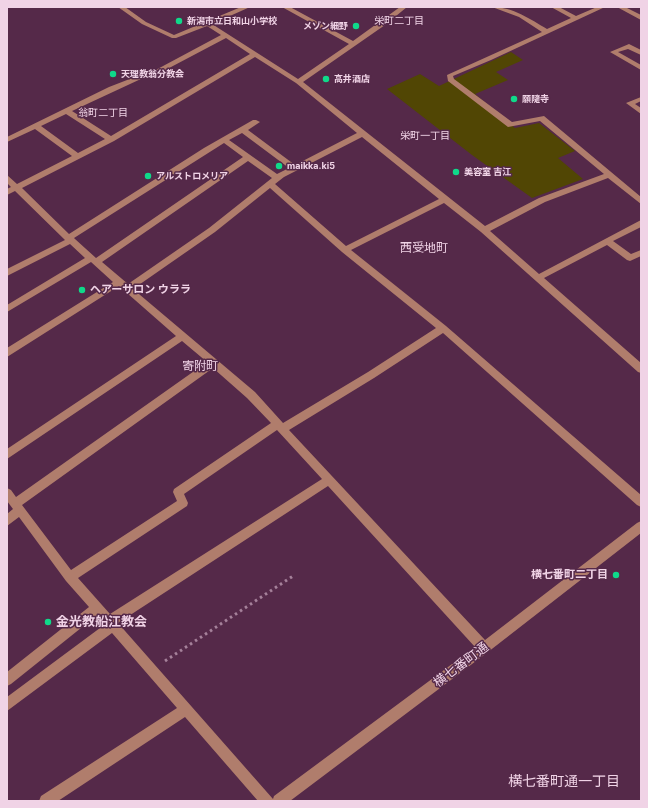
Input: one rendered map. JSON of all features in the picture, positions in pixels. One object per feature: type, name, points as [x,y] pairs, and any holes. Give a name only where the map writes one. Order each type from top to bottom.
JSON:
[{"type":"street","points":[[121,7],[144,23],[174,37],[247,7]]},
{"type":"street","points":[[284,7],[353,44]]},
{"type":"street","points":[[298,82],[383,24],[404,7]]},
{"type":"street","points":[[495,7],[521,16],[547,32]]},
{"type":"street","points":[[554,7],[575,18]]},
{"type":"street","points":[[602,7],[575,18],[475,66],[450,75],[450,80],[511,126],[541,118],[641,201]]},
{"type":"street","points":[[620,7],[641,18]]},
{"type":"street","points":[[207,23],[298,82],[363,133],[484,230],[641,369]]},
{"type":"street","points":[[7,140],[142,76],[152,75],[226,35]]},
{"type":"street","points":[[641,53],[629,46],[613,52],[641,68]]},
{"type":"street","points":[[7,192],[112,139],[138,122],[255,54]]},
{"type":"street","points":[[641,99],[630,103],[641,112]]},
{"type":"street","points":[[66,111],[112,139]]},
{"type":"street","points":[[7,273],[69,239],[224,140],[256,122]]},
{"type":"street","points":[[36,126],[78,156]]},
{"type":"street","points":[[243,130],[295,168]]},
{"type":"street","points":[[7,353],[123,285],[212,230],[273,181],[363,133]]},
{"type":"street","points":[[224,140],[248,157],[345,250],[443,328],[641,502]]},
{"type":"street","points":[[7,309],[94,260],[248,157]]},
{"type":"street","points":[[484,230],[542,200],[609,175]]},
{"type":"street","points":[[7,178],[69,239],[250,395],[484,648]]},
{"type":"street","points":[[345,250],[445,199]]},
{"type":"street","points":[[538,278],[641,223]]},
{"type":"street","points":[[607,241],[630,258],[641,253]]},
{"type":"street","points":[[70,577],[183,503],[178,492],[280,426],[371,375],[443,328]]},
{"type":"street","points":[[7,455],[182,336]]},
{"type":"street","points":[[7,521],[18,506],[213,363]]},
{"type":"street","points":[[7,705],[111,624],[329,480]]},
{"type":"street","points":[[7,493],[70,577],[266,801]]},
{"type":"street","name":"横七番町通","points":[[279,801],[484,648],[641,526]]},
{"type":"street","points":[[7,680],[97,608]]},
{"type":"street","points":[[46,801],[186,709]]},
{"type":"path","points":[[151,670],[293,576]]},
{"type":"shaded area","points":[[511,52],[523,60],[496,72],[508,80],[475,94],[515,128],[539,123],[575,151],[558,158],[583,179],[532,198],[472,155],[387,89],[420,74],[439,86]]},
{"type":"place","name":"新潟市立日和山小学校","points":[[179,21]]},
{"type":"place","name":"メゾン細野","points":[[356,26]]},
{"type":"place","name":"天理教翁分教会","points":[[113,74]]},
{"type":"place","name":"高井酒店","points":[[326,79]]},
{"type":"place","name":"願隨寺","points":[[514,99]]},
{"type":"place","name":"maikka.ki5","points":[[279,166]]},
{"type":"place","name":"美容室 吉江","points":[[456,172]]},
{"type":"place","name":"アルストロメリア","points":[[148,176]]},
{"type":"place","name":"ヘアーサロン ウララ","points":[[82,290]]},
{"type":"place","name":"横七番町二丁目","points":[[616,575]]},
{"type":"place","name":"金光教船江教会","points":[[48,622]]},
{"type":"district","name":"栄町二丁目","points":[[399,21]]},
{"type":"district","name":"翁町二丁目","points":[[103,113]]},
{"type":"district","name":"栄町一丁目","points":[[425,136]]},
{"type":"district","name":"西受地町","points":[[424,248]]},
{"type":"district","name":"寄附町","points":[[200,366]]},
{"type":"district","name":"横七番町通一丁目","points":[[564,782]]}]
